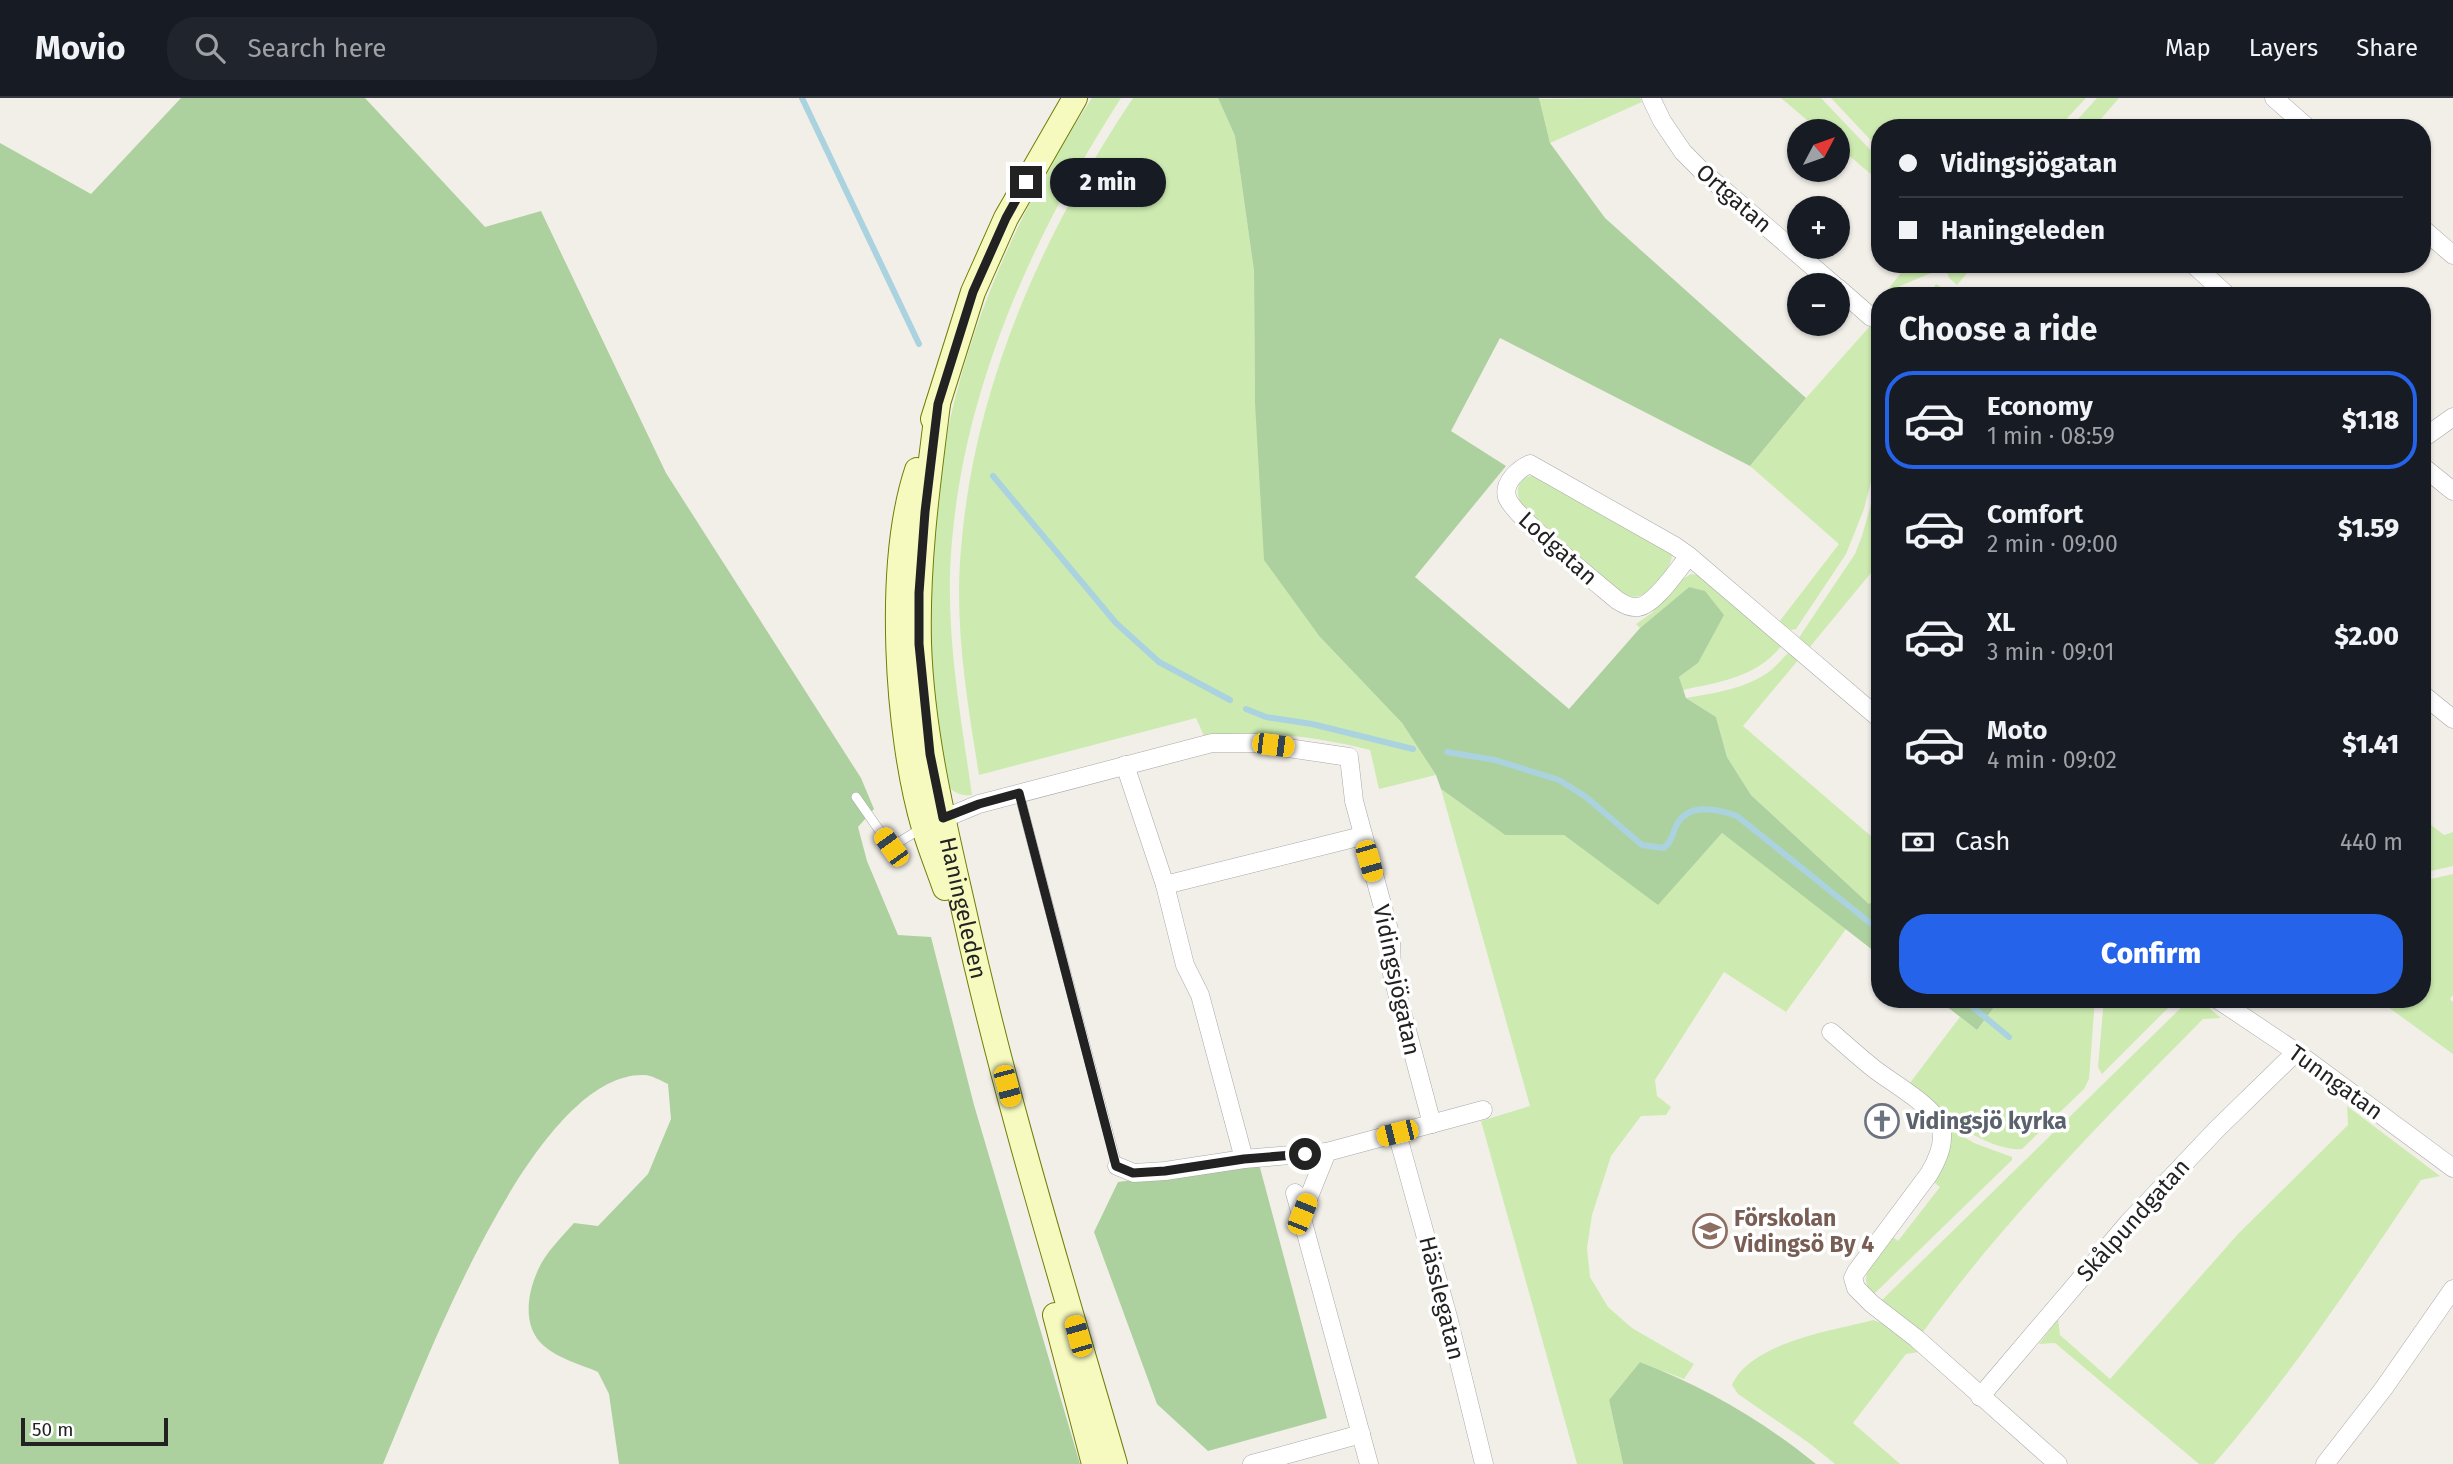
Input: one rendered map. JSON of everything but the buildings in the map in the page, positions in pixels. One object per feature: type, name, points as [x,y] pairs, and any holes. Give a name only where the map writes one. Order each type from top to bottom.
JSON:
[{"type":"main road","name":"Haningeleden","points":[[1075,98],[1035,164],[973,292],[938,404],[925,512],[919,593],[919,644],[930,754],[933,823],[1115,1464]]},
{"type":"main road","name":"Haningeleden","points":[[1020,1132],[1044,1269],[1094,1464]]},
{"type":"street","name":"Ortgatan","points":[[1651,98],[1662,121],[1683,152],[1820,273]]},
{"type":"street","points":[[2274,98],[2298,119]]},
{"type":"street","points":[[2431,236],[2453,255]]},
{"type":"street","points":[[2203,273],[2218,287]]},
{"type":"street","name":"Ortgatan","points":[[1850,299],[1871,317]]},
{"type":"street","points":[[2431,433],[2453,417]]},
{"type":"street","name":"Lodgatan","points":[[1689,556],[1655,598],[1637,608],[1627,606],[1521,516],[1507,498],[1506,490],[1515,474],[1530,464],[1651,531],[1689,556],[1871,711]]},
{"type":"street","points":[[2431,473],[2453,491]]},
{"type":"street","points":[[2431,701],[2453,719]]},
{"type":"street","name":"Vidingsjögatan","points":[[933,823],[979,804],[1212,744],[1254,743],[1349,757],[1354,801],[1362,836],[1391,937],[1392,974],[1432,1124]]},
{"type":"street","points":[[1125,765],[1165,885],[1185,965],[1200,995],[1244,1159]]},
{"type":"street","points":[[1165,885],[1362,836]]},
{"type":"street","name":"Tunngatan","points":[[2230,1008],[2296,1052],[2453,1168]]},
{"type":"street","points":[[1831,1032],[1934,1114],[1941,1126],[1939,1158],[1853,1278],[1856,1288],[2058,1464]]},
{"type":"street","name":"Skålpundgatan","points":[[1980,1397],[2128,1223],[2216,1130],[2296,1052]]},
{"type":"street","points":[[1116,1166],[1133,1173],[1165,1171],[1244,1159],[1327,1152],[1483,1110]]},
{"type":"street","name":"Hässlegatan","points":[[1397,1133],[1448,1317],[1484,1464]]},
{"type":"street","points":[[1302,1214],[1327,1152]]},
{"type":"street","points":[[1295,1193],[1369,1464]]},
{"type":"street","points":[[2325,1464],[2384,1388],[2453,1289]]},
{"type":"street","points":[[1257,1463],[1361,1434]]},
{"type":"lane","points":[[1019,793],[1116,1166]]},
{"type":"lane","points":[[856,797],[891,847],[933,823]]},
{"type":"green space","points":[[181,98],[365,98],[485,227],[541,211],[666,473],[861,778],[874,809],[858,827],[867,861],[898,935],[931,937],[974,1105],[1080,1464],[619,1464],[609,1394],[598,1372],[563,1358],[544,1346],[532,1329],[529,1300],[541,1264],[574,1223],[598,1226],[648,1174],[671,1119],[668,1084],[644,1075],[602,1087],[561,1122],[522,1174],[485,1235],[452,1301],[383,1464],[0,1464],[0,143],[91,194]]},
{"type":"green space","points":[[1092,98],[1121,98],[1060,201],[1033,255],[989,366],[972,423],[960,482],[952,541],[950,605],[954,668],[972,795],[966,795],[956,793],[946,782],[942,772],[930,669],[930,561],[937,490],[950,421],[968,353],[991,287],[1020,223]]},
{"type":"green space","points":[[1133,98],[1218,98],[1235,136],[1254,271],[1255,403],[1320,637],[1402,723],[1436,775],[1379,789],[1370,750],[1329,741],[1266,734],[1204,736],[1196,718],[979,775],[960,634],[959,577],[968,488],[981,428],[997,370],[1042,257],[1100,149]]},
{"type":"green space","points":[[1218,98],[1539,98],[1550,143],[1605,218],[1806,398],[1750,466],[1500,338],[1451,431],[1506,466],[1415,577],[1569,709],[1640,628],[1689,587],[1705,591],[1724,615],[1698,663],[1679,677],[1686,698],[1716,717],[1727,757],[1751,795],[1869,904],[1871,903],[1871,949],[1722,833],[1658,905],[1564,835],[1505,835],[1441,789],[1436,775],[1402,723],[1320,637],[1264,560],[1255,403],[1254,271],[1235,136]]},
{"type":"green space","points":[[1640,98],[1642,102],[1550,143],[1539,99]]},
{"type":"green space","points":[[1781,98],[1821,98],[1841,119],[1806,119]]},
{"type":"green space","points":[[1831,98],[2086,98],[2066,119],[1871,119],[1871,140]]},
{"type":"green space","points":[[2097,98],[2119,98],[2101,119],[2078,119]]},
{"type":"green space","points":[[1850,128],[1871,151],[1871,174],[1850,156]]},
{"type":"green space","points":[[1901,273],[1931,273],[1898,287],[1890,287]]},
{"type":"green space","points":[[1947,273],[1967,273],[1957,285]]},
{"type":"green space","points":[[1870,326],[1871,481],[1864,509],[1846,554],[1796,629],[1791,630],[1779,622],[1839,544],[1750,466]]},
{"type":"green space","points":[[1536,475],[1667,547],[1672,555],[1670,563],[1655,585],[1648,592],[1635,597],[1626,594],[1596,573],[1522,507],[1518,496],[1519,486],[1525,479]]},
{"type":"green space","points":[[1871,504],[1871,573],[1809,648],[1798,639],[1855,554]]},
{"type":"green space","points":[[1691,574],[1698,575],[1782,645],[1772,656],[1750,671],[1724,681],[1683,690],[1679,677],[1698,663],[1689,587],[1640,628],[1636,624],[1653,612],[1676,583]]},
{"type":"green space","points":[[1790,651],[1799,659],[1743,726],[1871,836],[1869,904],[1751,795],[1727,757],[1716,717],[1686,698],[1730,689],[1751,682],[1770,671]]},
{"type":"green space","points":[[1441,789],[1505,835],[1564,835],[1658,904],[1722,833],[1846,929],[1786,1012],[1724,972],[1655,1080],[1657,1096],[1671,1107],[1666,1115],[1641,1116],[1611,1156],[1592,1215],[1587,1248],[1590,1277],[1608,1307],[1632,1328],[1694,1364],[1684,1379],[1640,1362],[1609,1400],[1623,1464],[1577,1464],[1481,1121],[1530,1106]]},
{"type":"green space","points":[[2431,825],[2444,835],[2453,832],[2453,866],[2431,871]]},
{"type":"green space","points":[[2453,874],[2453,995],[2450,999],[2453,1002],[2453,1054],[2389,1008],[2431,1008],[2431,879]]},
{"type":"green space","points":[[1949,1008],[1993,1008],[1977,1030]]},
{"type":"green space","points":[[1993,1008],[2094,1008],[2089,1079],[2084,1089],[2022,1149],[1993,1144],[1977,1137],[1906,1088],[1960,1017],[1977,1030]]},
{"type":"green space","points":[[2103,1008],[2168,1008],[2102,1074],[2098,1067]]},
{"type":"green space","points":[[2181,1008],[2209,1008],[2221,1018],[2203,1019],[2093,1132],[1987,1250],[1923,1332],[1882,1300]]},
{"type":"green space","points":[[2347,1106],[2440,1176],[2421,1180],[2296,1361],[2214,1464],[2199,1464],[2055,1343],[2039,1344],[2058,1319],[2060,1335],[2110,1379],[2238,1234],[2348,1125]]},
{"type":"green space","points":[[1951,1129],[1974,1143],[2012,1157],[2012,1160],[1874,1294],[1868,1287],[1867,1273],[1893,1237],[1898,1241],[1940,1187],[1931,1180]]},
{"type":"green space","points":[[1259,1164],[1327,1418],[1208,1451],[1157,1404],[1094,1232],[1118,1182]]},
{"type":"green space","points":[[1873,1320],[1887,1325],[1919,1352],[1906,1354],[1853,1423],[1900,1464],[1835,1464],[1738,1394],[1732,1385],[1742,1370],[1774,1348],[1815,1334]]},
{"type":"green space","points":[[1640,1362],[1732,1406],[1816,1464],[1623,1464],[1609,1400]]},
{"type":"waterway","points":[[802,98],[919,344]]},
{"type":"waterway","points":[[993,476],[1116,623],[1159,662],[1230,700]]},
{"type":"waterway","points":[[1246,709],[1266,717],[1312,724],[1413,749]]},
{"type":"waterway","points":[[1447,752],[1495,760],[1559,780],[1586,797],[1642,845],[1664,848],[1677,824],[1689,812],[1705,809],[1737,816],[1871,924]]},
{"type":"waterway","points":[[1974,1008],[2009,1037]]},
{"type":"place","name":"Vidingsjö kyrka","points":[[1882,1121]]},
{"type":"place","name":"Förskolan Vidingsö By 4","points":[[1710,1231]]},
{"type":"route","points":[[1026,182],[1006,218],[973,292],[938,404],[925,512],[919,593],[919,644],[930,754],[943,818],[1019,793],[1116,1166],[1133,1173],[1165,1171],[1244,1159],[1305,1154]]}]
